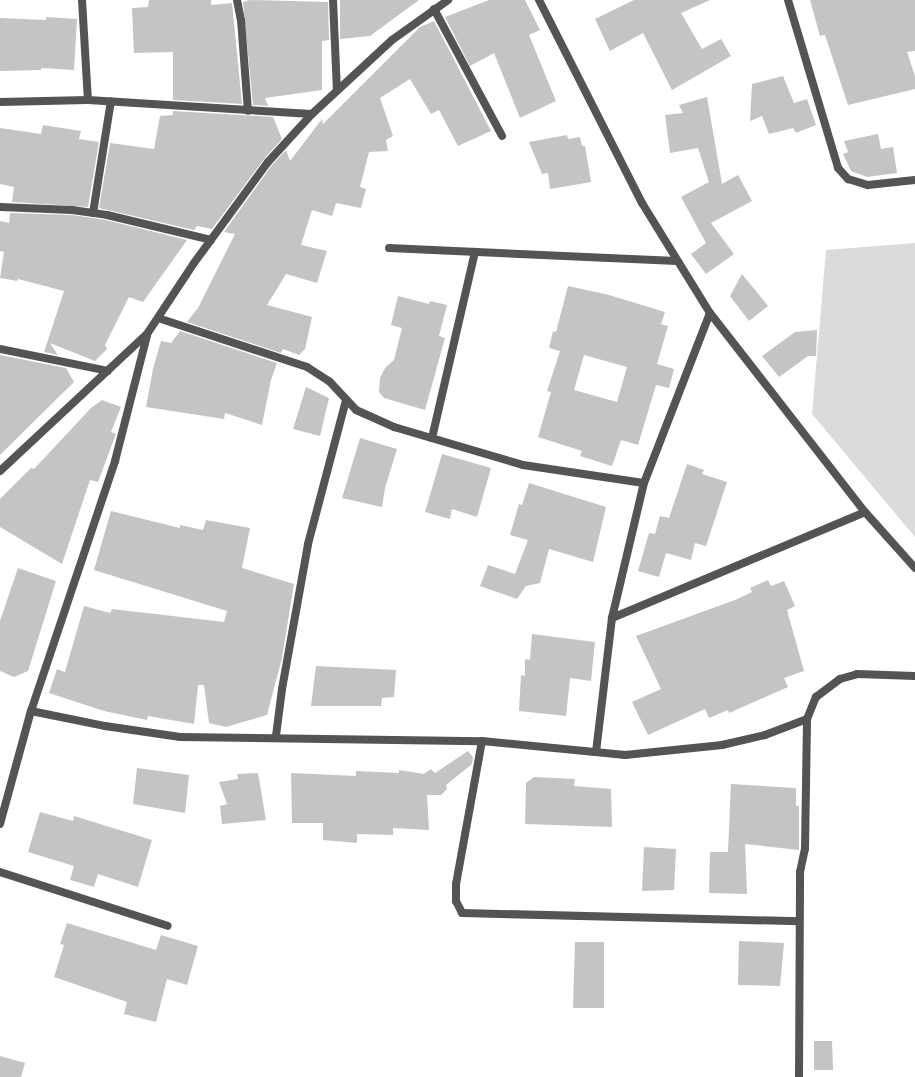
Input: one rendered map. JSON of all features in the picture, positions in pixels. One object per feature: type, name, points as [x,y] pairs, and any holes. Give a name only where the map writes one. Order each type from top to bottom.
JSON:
[{"type":"street","points":[[82,0],[88,100]]},
{"type":"street","points":[[237,0],[241,20],[248,111]]},
{"type":"street","points":[[333,0],[337,90]]},
{"type":"street","points":[[0,471],[147,334],[211,240],[268,162],[312,114],[392,40],[448,0]]},
{"type":"street","points":[[539,0],[642,203],[710,313],[865,512],[915,568]]},
{"type":"street","points":[[788,0],[838,168],[848,179],[868,185],[915,180]]},
{"type":"street","points":[[434,9],[502,136]]},
{"type":"street","points":[[0,102],[88,100],[312,114]]},
{"type":"street","points":[[93,213],[111,101]]},
{"type":"street","points":[[0,207],[93,213],[211,240]]},
{"type":"street","points":[[389,248],[677,261]]},
{"type":"street","points":[[432,438],[476,252]]},
{"type":"street","points":[[596,752],[612,618],[644,483],[710,313]]},
{"type":"street","points":[[158,318],[307,367],[330,382],[356,410],[372,419],[523,466],[644,483]]},
{"type":"street","points":[[0,824],[31,711],[115,461],[147,334]]},
{"type":"street","points":[[0,349],[108,370]]},
{"type":"street","points":[[276,736],[282,689],[308,544],[346,400]]},
{"type":"street","points":[[612,618],[865,512]]},
{"type":"street","points":[[799,1077],[800,872],[805,849],[807,719],[816,697],[840,679],[857,674],[915,676]]},
{"type":"street","points":[[31,711],[105,726],[180,737],[276,736],[482,741],[625,755],[722,745],[764,735],[807,719]]},
{"type":"street","points":[[482,741],[456,884],[456,901],[462,913],[799,921]]},
{"type":"street","points":[[0,872],[168,926]]},
{"type":"shaded area","points":[[915,243],[915,537],[812,414],[826,250]]},
{"type":"building","points":[[149,0],[211,0],[211,5],[232,3],[242,104],[173,100],[173,52],[134,53],[132,8],[148,7]]},
{"type":"building","points":[[250,0],[328,2],[329,40],[322,41],[322,90],[265,98],[268,106],[253,105],[243,2]]},
{"type":"building","points":[[340,0],[419,0],[370,36],[340,39]]},
{"type":"building","points":[[489,0],[525,0],[540,30],[529,35],[556,101],[520,118],[494,53],[470,66],[445,17]]},
{"type":"building","points":[[634,0],[710,0],[681,13],[702,49],[721,39],[731,56],[672,90],[643,33],[610,51],[595,19]]},
{"type":"building","points":[[810,0],[915,0],[915,51],[907,52],[915,76],[915,89],[848,105],[825,35],[820,36]]},
{"type":"building","points":[[46,17],[77,19],[74,70],[41,68],[41,70],[0,71],[0,18],[46,20]]},
{"type":"building","points":[[434,21],[491,131],[458,146],[439,110],[431,114],[410,79],[380,98],[393,136],[386,140],[388,151],[369,152],[360,187],[366,189],[361,208],[336,203],[332,216],[312,210],[301,245],[327,251],[317,283],[286,274],[267,305],[312,317],[305,349],[299,355],[283,349],[281,353],[187,322],[198,308],[235,234],[224,232],[272,165],[286,150],[290,161],[322,119],[323,124],[420,27]]},
{"type":"building","points":[[783,76],[794,103],[807,99],[816,125],[796,133],[793,128],[769,134],[762,116],[750,121],[752,84]]},
{"type":"building","points":[[707,97],[722,184],[738,175],[752,201],[711,223],[734,254],[706,274],[691,254],[706,243],[681,197],[709,182],[698,148],[670,153],[665,115],[683,113],[679,105]]},
{"type":"building","points":[[173,111],[273,117],[282,139],[264,159],[212,229],[197,226],[194,230],[99,208],[110,143],[154,149],[160,116],[173,115]]},
{"type":"building","points":[[43,125],[81,131],[79,139],[99,142],[88,207],[12,202],[14,187],[0,184],[0,128],[41,134]]},
{"type":"building","points":[[878,134],[881,149],[893,147],[897,173],[867,177],[851,171],[843,154],[848,152],[844,141]]},
{"type":"building","points":[[567,135],[568,139],[580,137],[582,146],[585,146],[591,182],[550,189],[548,173],[542,174],[529,142]]},
{"type":"building","points":[[10,213],[72,215],[106,220],[187,240],[143,302],[129,297],[105,345],[107,349],[95,361],[50,343],[58,355],[44,352],[64,291],[18,279],[17,281],[0,278],[4,252],[0,251],[0,221],[9,223]]},
{"type":"building","points":[[742,274],[768,306],[749,321],[730,296]]},
{"type":"building","points":[[568,286],[609,295],[665,312],[661,324],[668,326],[657,364],[674,369],[669,388],[656,385],[638,445],[621,440],[612,466],[580,456],[582,451],[538,437],[551,392],[547,391],[560,351],[549,348],[553,331],[556,332]],"holes":[[[584,355],[627,367],[617,402],[574,390]]]},
{"type":"building","points":[[398,296],[429,304],[430,301],[447,305],[439,336],[445,338],[425,410],[384,398],[379,392],[380,378],[385,368],[394,360],[402,328],[391,325]]},
{"type":"building","points":[[817,330],[816,356],[808,356],[779,377],[762,356],[795,332]]},
{"type":"building","points":[[180,331],[277,363],[271,380],[262,425],[225,413],[224,419],[146,407],[153,369],[161,341],[171,343]]},
{"type":"building","points":[[0,355],[66,368],[74,382],[0,455]]},
{"type":"building","points":[[306,387],[329,398],[320,436],[293,429]]},
{"type":"building","points":[[102,400],[121,407],[111,432],[116,434],[98,482],[90,480],[62,564],[0,527],[0,499],[31,468],[34,469],[91,408]]},
{"type":"building","points":[[360,438],[397,449],[385,488],[382,507],[342,498]]},
{"type":"building","points":[[442,454],[491,468],[477,517],[452,509],[450,519],[425,512]]},
{"type":"building","points":[[687,464],[704,470],[702,474],[727,482],[706,546],[695,543],[691,560],[666,553],[659,577],[638,571],[649,533],[655,534],[660,516],[669,518]]},
{"type":"building","points":[[529,483],[606,507],[593,562],[549,549],[540,583],[526,586],[517,599],[480,586],[488,565],[515,574],[528,540],[510,535],[519,504],[522,505]]},
{"type":"building","points":[[111,511],[180,528],[180,525],[203,530],[206,520],[250,528],[242,568],[294,584],[282,658],[267,715],[226,727],[209,723],[204,685],[198,685],[194,724],[148,716],[147,720],[104,711],[49,693],[57,669],[65,672],[84,606],[110,613],[112,609],[224,622],[227,611],[94,570]]},
{"type":"building","points":[[18,568],[56,581],[28,671],[14,677],[0,671],[0,621]]},
{"type":"building","points":[[768,580],[771,586],[784,581],[795,606],[787,610],[804,671],[784,678],[788,687],[729,713],[728,710],[709,718],[705,709],[648,735],[632,702],[661,689],[636,636],[735,600],[752,592],[750,588]]},
{"type":"building","points":[[532,634],[595,642],[591,681],[570,678],[566,716],[519,711],[521,675],[525,676],[525,659],[530,660]]},
{"type":"building","points":[[316,666],[396,670],[394,697],[382,698],[381,706],[311,706]]},
{"type":"building","points":[[468,751],[473,757],[472,764],[446,785],[447,789],[441,795],[427,795],[429,830],[393,828],[393,835],[357,834],[357,843],[323,840],[323,823],[292,823],[291,773],[356,776],[356,771],[399,773],[399,770],[424,774],[431,769],[435,773]]},
{"type":"building","points":[[137,768],[189,775],[185,813],[133,804]]},
{"type":"building","points":[[258,773],[266,820],[222,824],[220,806],[227,804],[219,782],[238,779],[237,774]]},
{"type":"building","points":[[534,777],[575,779],[574,786],[611,789],[612,827],[525,824],[526,783]]},
{"type":"building","points":[[731,784],[796,788],[796,806],[799,806],[799,850],[745,844],[747,894],[709,893],[710,852],[728,852]]},
{"type":"building","points":[[40,812],[73,821],[74,816],[152,840],[138,887],[98,874],[94,887],[70,880],[74,866],[28,852]]},
{"type":"building","points":[[644,847],[676,849],[674,890],[642,891]]},
{"type":"building","points":[[67,923],[156,950],[161,935],[198,946],[187,985],[167,979],[156,1022],[124,1014],[127,1002],[54,977],[64,945],[60,944]]},
{"type":"building","points":[[739,941],[784,943],[780,986],[738,985]]},
{"type":"building","points":[[575,942],[604,942],[604,1008],[573,1008]]},
{"type":"building","points":[[814,1041],[832,1041],[833,1070],[814,1070]]},
{"type":"building","points":[[0,1056],[25,1063],[21,1077],[0,1077]]}]
